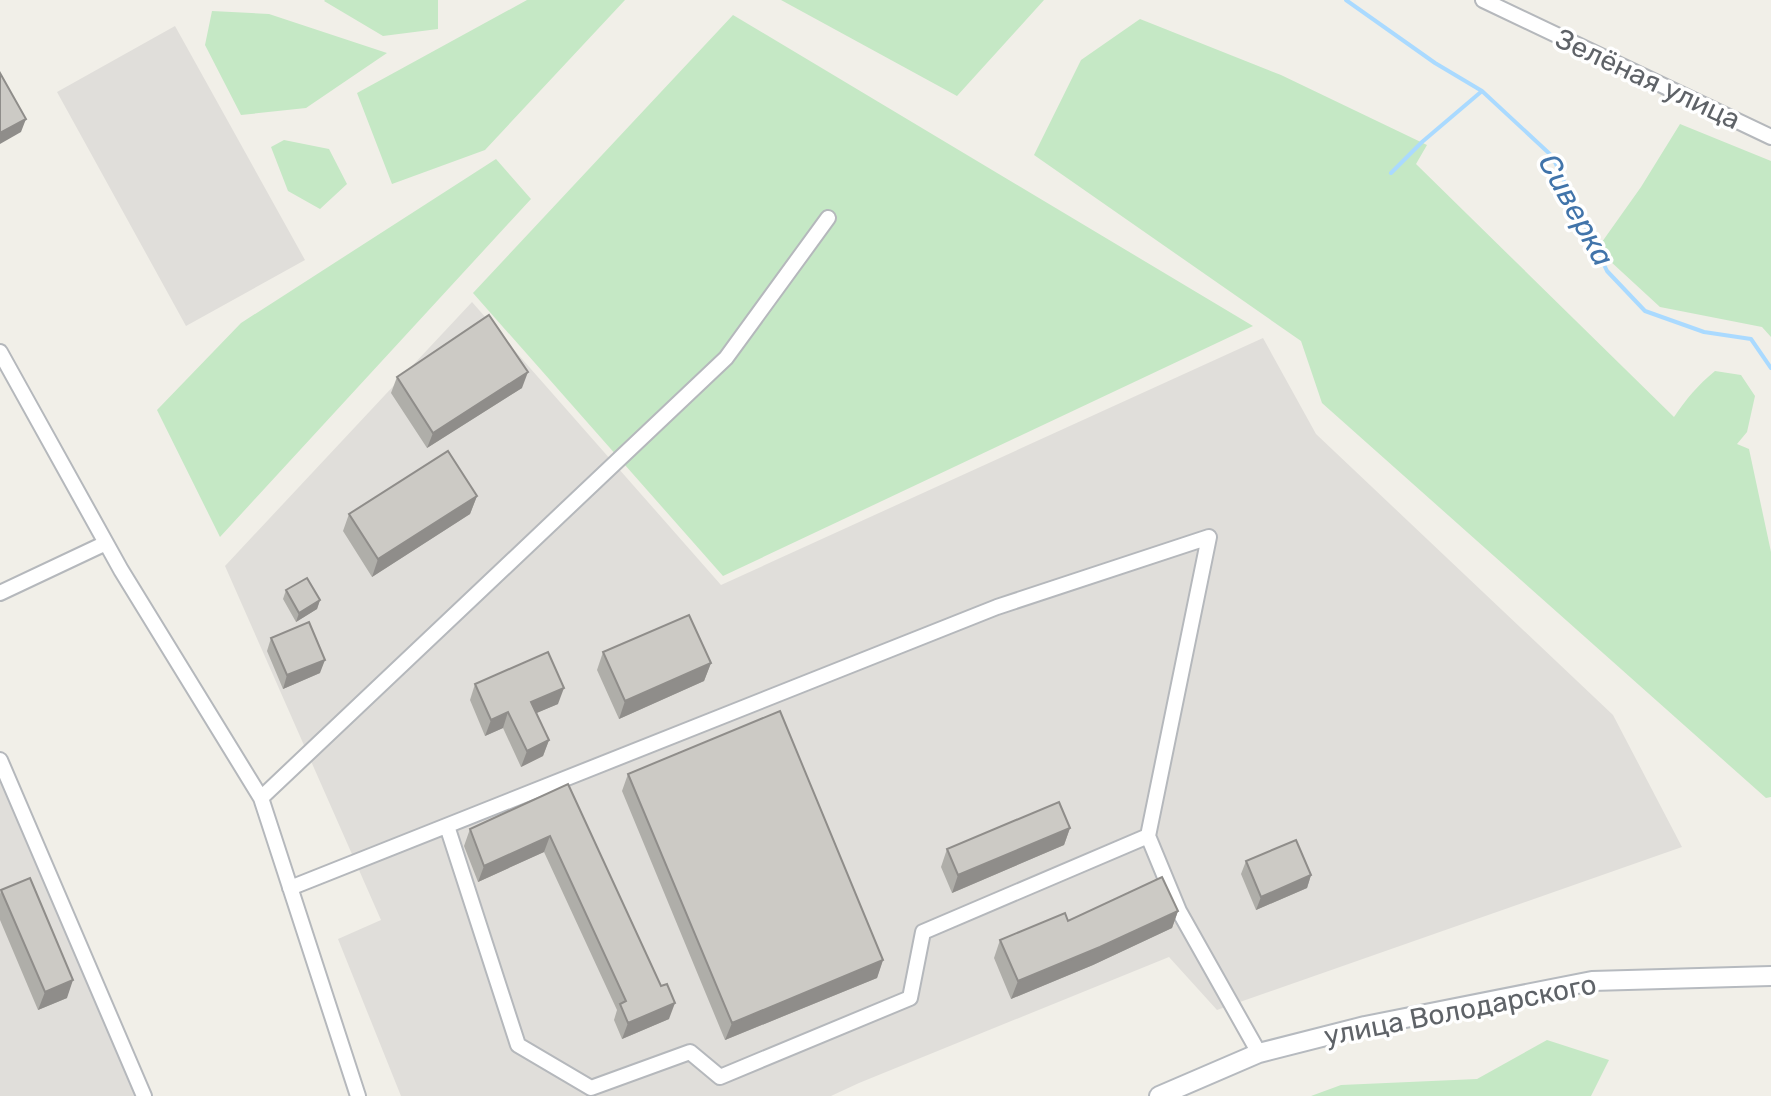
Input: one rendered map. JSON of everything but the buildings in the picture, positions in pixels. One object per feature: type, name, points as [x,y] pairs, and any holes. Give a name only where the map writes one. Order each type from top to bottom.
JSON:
[{"type":"main road","name":"улица Володарского","points":[[1159,1096],[1259,1053],[1365,1026],[1592,981],[1771,976]]},
{"type":"street","name":"Зелёная улица","points":[[1483,0],[1771,137]]},
{"type":"street","points":[[261,798],[726,358],[828,218]]},
{"type":"street","points":[[0,352],[106,543],[261,798],[358,1096]]},
{"type":"street","points":[[290,888],[997,607],[1209,537],[1148,836],[1179,911],[1259,1053]]},
{"type":"street","points":[[0,593],[106,543]]},
{"type":"street","points":[[0,760],[144,1096]]},
{"type":"street","points":[[447,826],[518,1045],[591,1088],[690,1052],[720,1077],[910,998],[923,932],[1148,836]]},
{"type":"shaded area","points":[[175,26],[305,260],[186,326],[57,92]]},
{"type":"shaded area","points":[[472,302],[721,585],[1263,338],[1316,434],[1613,715],[1682,847],[1217,1010],[1169,957],[831,1096],[401,1096],[338,939],[381,920],[225,566]]},
{"type":"shaded area","points":[[0,761],[144,1096],[0,1096]]},
{"type":"green space","points":[[325,0],[438,0],[438,29],[383,36]]},
{"type":"green space","points":[[527,0],[625,0],[485,150],[392,184],[357,93]]},
{"type":"green space","points":[[781,0],[1044,0],[957,96]]},
{"type":"green space","points":[[212,11],[269,14],[387,53],[306,108],[241,115],[205,45]]},
{"type":"green space","points":[[733,15],[1253,326],[723,576],[473,293]]},
{"type":"green space","points":[[1140,19],[1281,75],[1427,145],[1416,164],[1674,417],[1693,392],[1715,371],[1741,375],[1755,396],[1747,432],[1737,444],[1749,449],[1771,552],[1771,797],[1766,798],[1322,403],[1301,341],[1034,155],[1081,60]]},
{"type":"green space","points":[[1680,124],[1771,161],[1771,337],[1762,327],[1660,307],[1597,249]]},
{"type":"green space","points":[[284,140],[329,149],[347,184],[320,209],[288,191],[271,147]]},
{"type":"green space","points":[[496,159],[531,199],[220,537],[157,410],[241,323]]},
{"type":"green space","points":[[1547,1040],[1609,1060],[1591,1096],[1311,1096],[1341,1085],[1477,1079]]},
{"type":"waterway","name":"Сиверка","points":[[1346,0],[1435,63],[1482,91],[1552,156],[1607,271],[1645,311],[1704,332],[1751,339],[1771,368]]},
{"type":"waterway","points":[[1391,173],[1482,91]]}]
